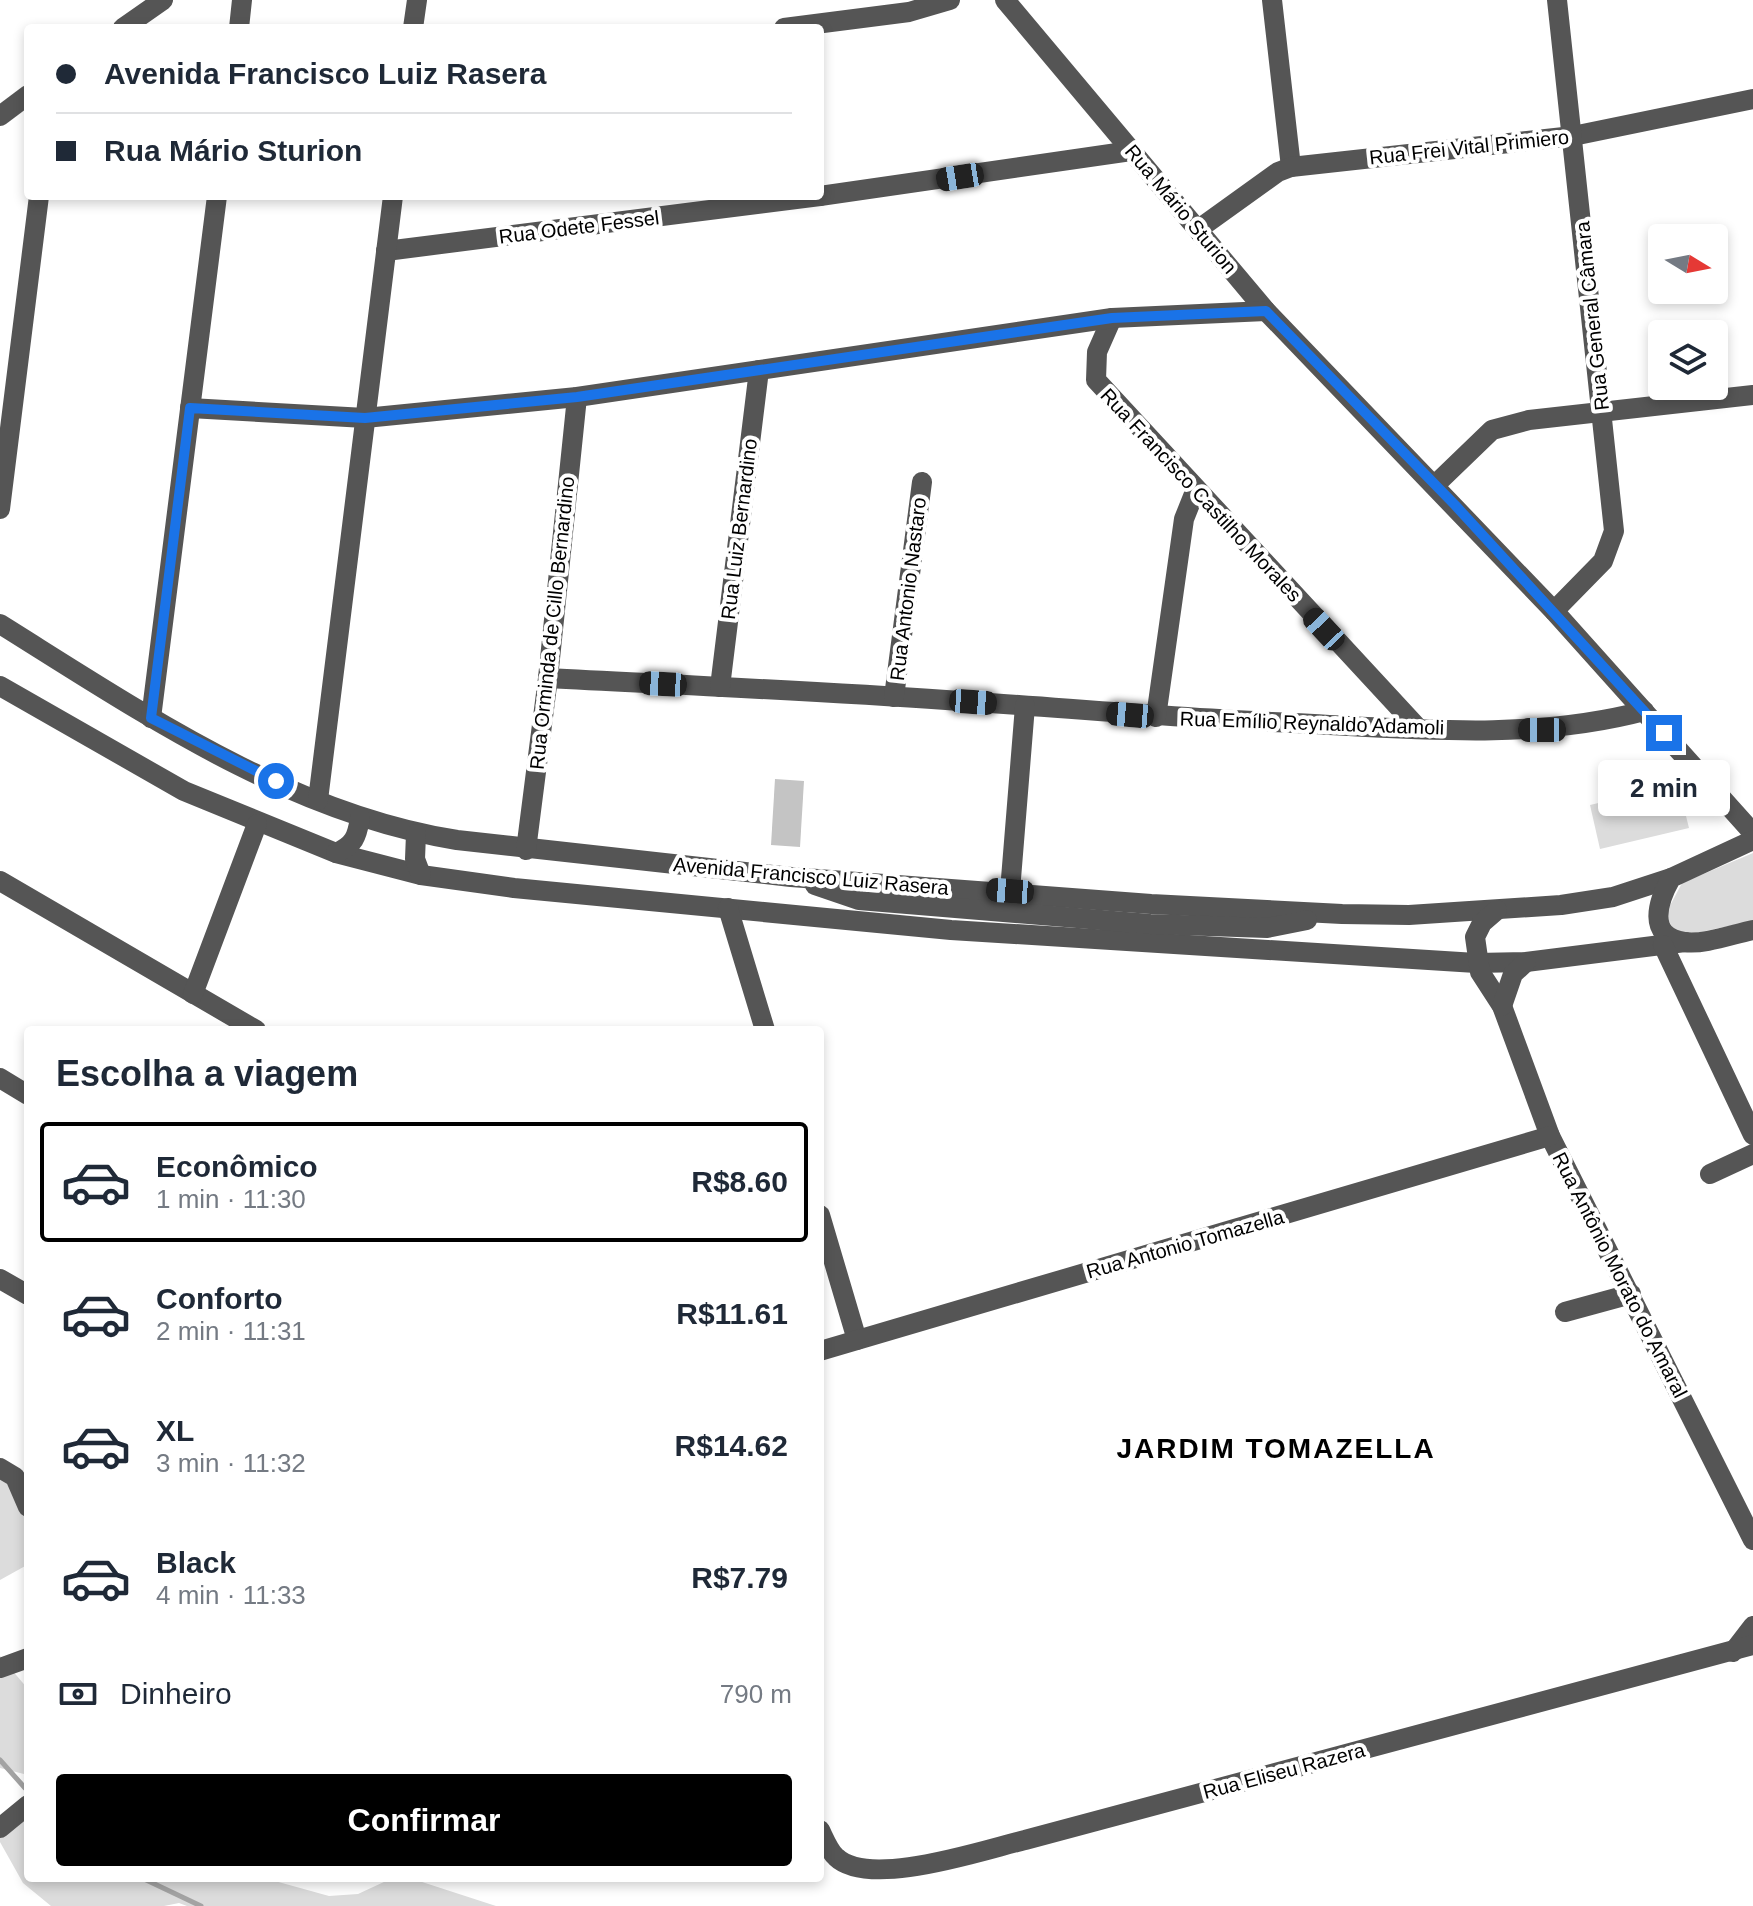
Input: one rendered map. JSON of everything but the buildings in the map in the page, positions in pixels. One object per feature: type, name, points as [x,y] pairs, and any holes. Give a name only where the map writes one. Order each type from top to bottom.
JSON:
[{"type":"street","points":[[129,24],[163,0]]},
{"type":"street","points":[[239,24],[242,0]]},
{"type":"street","points":[[414,24],[417,0]]},
{"type":"street","points":[[815,24],[909,12],[950,0]]},
{"type":"street","name":"Rua Mário Sturion","points":[[1005,0],[1200,228],[1266,311],[1436,484],[1753,833]]},
{"type":"street","points":[[1272,0],[1291,167]]},
{"type":"street","name":"Rua General Câmara","points":[[1554,611],[1603,561],[1614,531],[1557,0]]},
{"type":"street","points":[[0,116],[24,98]]},
{"type":"street","name":"Rua Frei Vital Primiero","points":[[1200,228],[1278,172],[1291,167],[1573,136],[1753,99]]},
{"type":"street","name":"Rua Odete Fessel","points":[[824,195],[1131,151]]},
{"type":"street","points":[[0,509],[39,200]]},
{"type":"street","points":[[151,718],[216,200]]},
{"type":"street","points":[[318,800],[392,200]]},
{"type":"street","name":"Rua Odete Fessel","points":[[386,251],[788,200]]},
{"type":"street","points":[[190,408],[365,418],[577,397],[1112,318],[1266,311]]},
{"type":"street","name":"Rua Francisco Castilho Morales","points":[[1112,318],[1097,352],[1096,380],[1418,728]]},
{"type":"street","name":"Rua Luiz Bernardino","points":[[720,687],[759,370]]},
{"type":"street","points":[[1436,484],[1492,430],[1529,420],[1753,395]]},
{"type":"street","name":"Rua Orminda de Cillo Bernardino","points":[[526,850],[548,678],[577,397]]},
{"type":"street","name":"Rua Antonio Nastaro","points":[[894,697],[922,482]]},
{"type":"street","points":[[1156,717],[1184,519],[1196,489]]},
{"type":"street","name":"Avenida Francisco Luiz Rasera","points":[[0,624],[151,718],[318,800],[360,818],[416,834],[526,850],[791,877],[1010,891],[1151,904],[1342,914],[1497,910],[1613,897],[1671,878],[1753,840]]},
{"type":"street","name":"Rua Emílio Reynaldo Adamoli","points":[[548,678],[894,697],[1156,717],[1418,728],[1542,730],[1596,724],[1644,711]]},
{"type":"street","name":"Avenida Francisco Luiz Rasera","points":[[0,686],[184,791],[257,824],[336,853],[421,875],[514,888],[1148,944],[1476,963],[1526,962],[1753,930]]},
{"type":"street","points":[[1010,891],[1025,706]]},
{"type":"street","name":"Rua Mário Sturion","points":[[1723,799],[1733,828],[1732,848]]},
{"type":"street","points":[[336,853],[350,846],[357,836],[360,818]]},
{"type":"street","points":[[193,994],[257,824]]},
{"type":"street","points":[[416,834],[415,859],[421,875]]},
{"type":"street","points":[[791,877],[859,900],[1150,924],[1267,928],[1342,914]]},
{"type":"street","points":[[1671,878],[1656,911],[1658,922],[1666,935],[1685,942]]},
{"type":"street","points":[[0,881],[249,1026]]},
{"type":"street","points":[[728,908],[764,1026]]},
{"type":"street","points":[[1476,963],[1475,937],[1482,923],[1497,910]]},
{"type":"street","points":[[1663,945],[1753,1135]]},
{"type":"street","points":[[1502,1006],[1513,974],[1526,962]]},
{"type":"street","name":"Rua Antônio Morato do Amaral","points":[[1476,963],[1502,1006],[1550,1136],[1753,1539]]},
{"type":"street","points":[[0,1078],[24,1093]]},
{"type":"street","name":"Rua Antonio Tomazella","points":[[824,1350],[1550,1136]]},
{"type":"street","points":[[1710,1174],[1753,1154]]},
{"type":"street","points":[[824,1229],[857,1340]]},
{"type":"street","points":[[0,1279],[24,1293]]},
{"type":"street","points":[[1565,1312],[1631,1294]]},
{"type":"street","points":[[14,1472],[24,1497]]},
{"type":"street","points":[[1733,1652],[1753,1626]]},
{"type":"street","name":"Rua Eliseu Razera","points":[[824,1837],[835,1857],[856,1868],[876,1871],[1025,1840],[1753,1645]]},
{"type":"street","points":[[0,1828],[24,1808]]},
{"type":"shaded area","points":[[1678,784],[1689,828],[1600,849],[1590,805]]},
{"type":"shaded area","points":[[1753,853],[1753,921],[1691,934],[1674,930],[1665,915],[1682,883]]},
{"type":"shaded area","points":[[0,1474],[17,1493],[24,1510],[24,1567],[0,1580]]},
{"type":"shaded area","points":[[0,1656],[24,1684],[24,1774],[0,1768]]},
{"type":"shaded area","points":[[24,1818],[24,1882],[278,1882],[329,1896],[358,1894],[384,1882],[422,1882],[496,1906],[187,1906],[179,1903],[164,1906],[51,1906],[23,1883],[0,1842],[0,1834]]},
{"type":"waterway","points":[[0,1760],[24,1787]]},
{"type":"waterway","points":[[150,1882],[201,1906]]},
{"type":"district","name":"JARDIM TOMAZELLA","points":[[1276,1448]]},
{"type":"route","points":[[276,781],[151,718],[190,408],[365,418],[577,397],[1112,318],[1266,311],[1455,505],[1664,733]]}]
